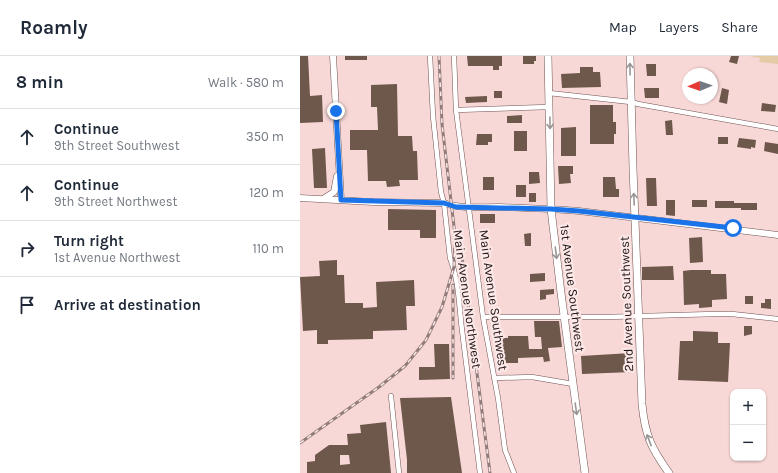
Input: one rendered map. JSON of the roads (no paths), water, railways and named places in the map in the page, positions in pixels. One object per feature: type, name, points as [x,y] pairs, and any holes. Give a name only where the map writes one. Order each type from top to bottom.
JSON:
[{"type":"main road","name":"1st Avenue Southwest","points":[[548,56],[551,209],[585,473]]},
{"type":"main road","name":"2nd Avenue Southwest","points":[[630,56],[638,316],[644,425],[654,450],[669,473]]},
{"type":"street","points":[[333,56],[341,200]]},
{"type":"street","name":"Main Avenue Northwest","points":[[430,56],[433,116],[441,192],[444,203],[450,258],[454,266],[458,293],[480,473]]},
{"type":"street","name":"Main Avenue Southwest","points":[[454,56],[456,110],[483,317],[505,450],[514,473]]},
{"type":"street","points":[[549,93],[631,102],[778,129]]},
{"type":"street","points":[[456,110],[549,108]]},
{"type":"street","points":[[322,199],[334,192],[339,165]]},
{"type":"street","points":[[300,198],[444,203],[452,206],[469,207],[551,209],[635,216],[778,235]]},
{"type":"street","points":[[483,317],[732,314],[778,319]]},
{"type":"street","points":[[494,378],[532,377],[573,384]]},
{"type":"street","points":[[391,396],[399,473]]},
{"type":"railway","points":[[300,443],[379,387],[405,366],[426,340],[442,307],[454,267],[455,235],[442,124],[439,56]]},
{"type":"railway","points":[[459,235],[490,473]]},
{"type":"railway","points":[[453,285],[453,378]]}]
